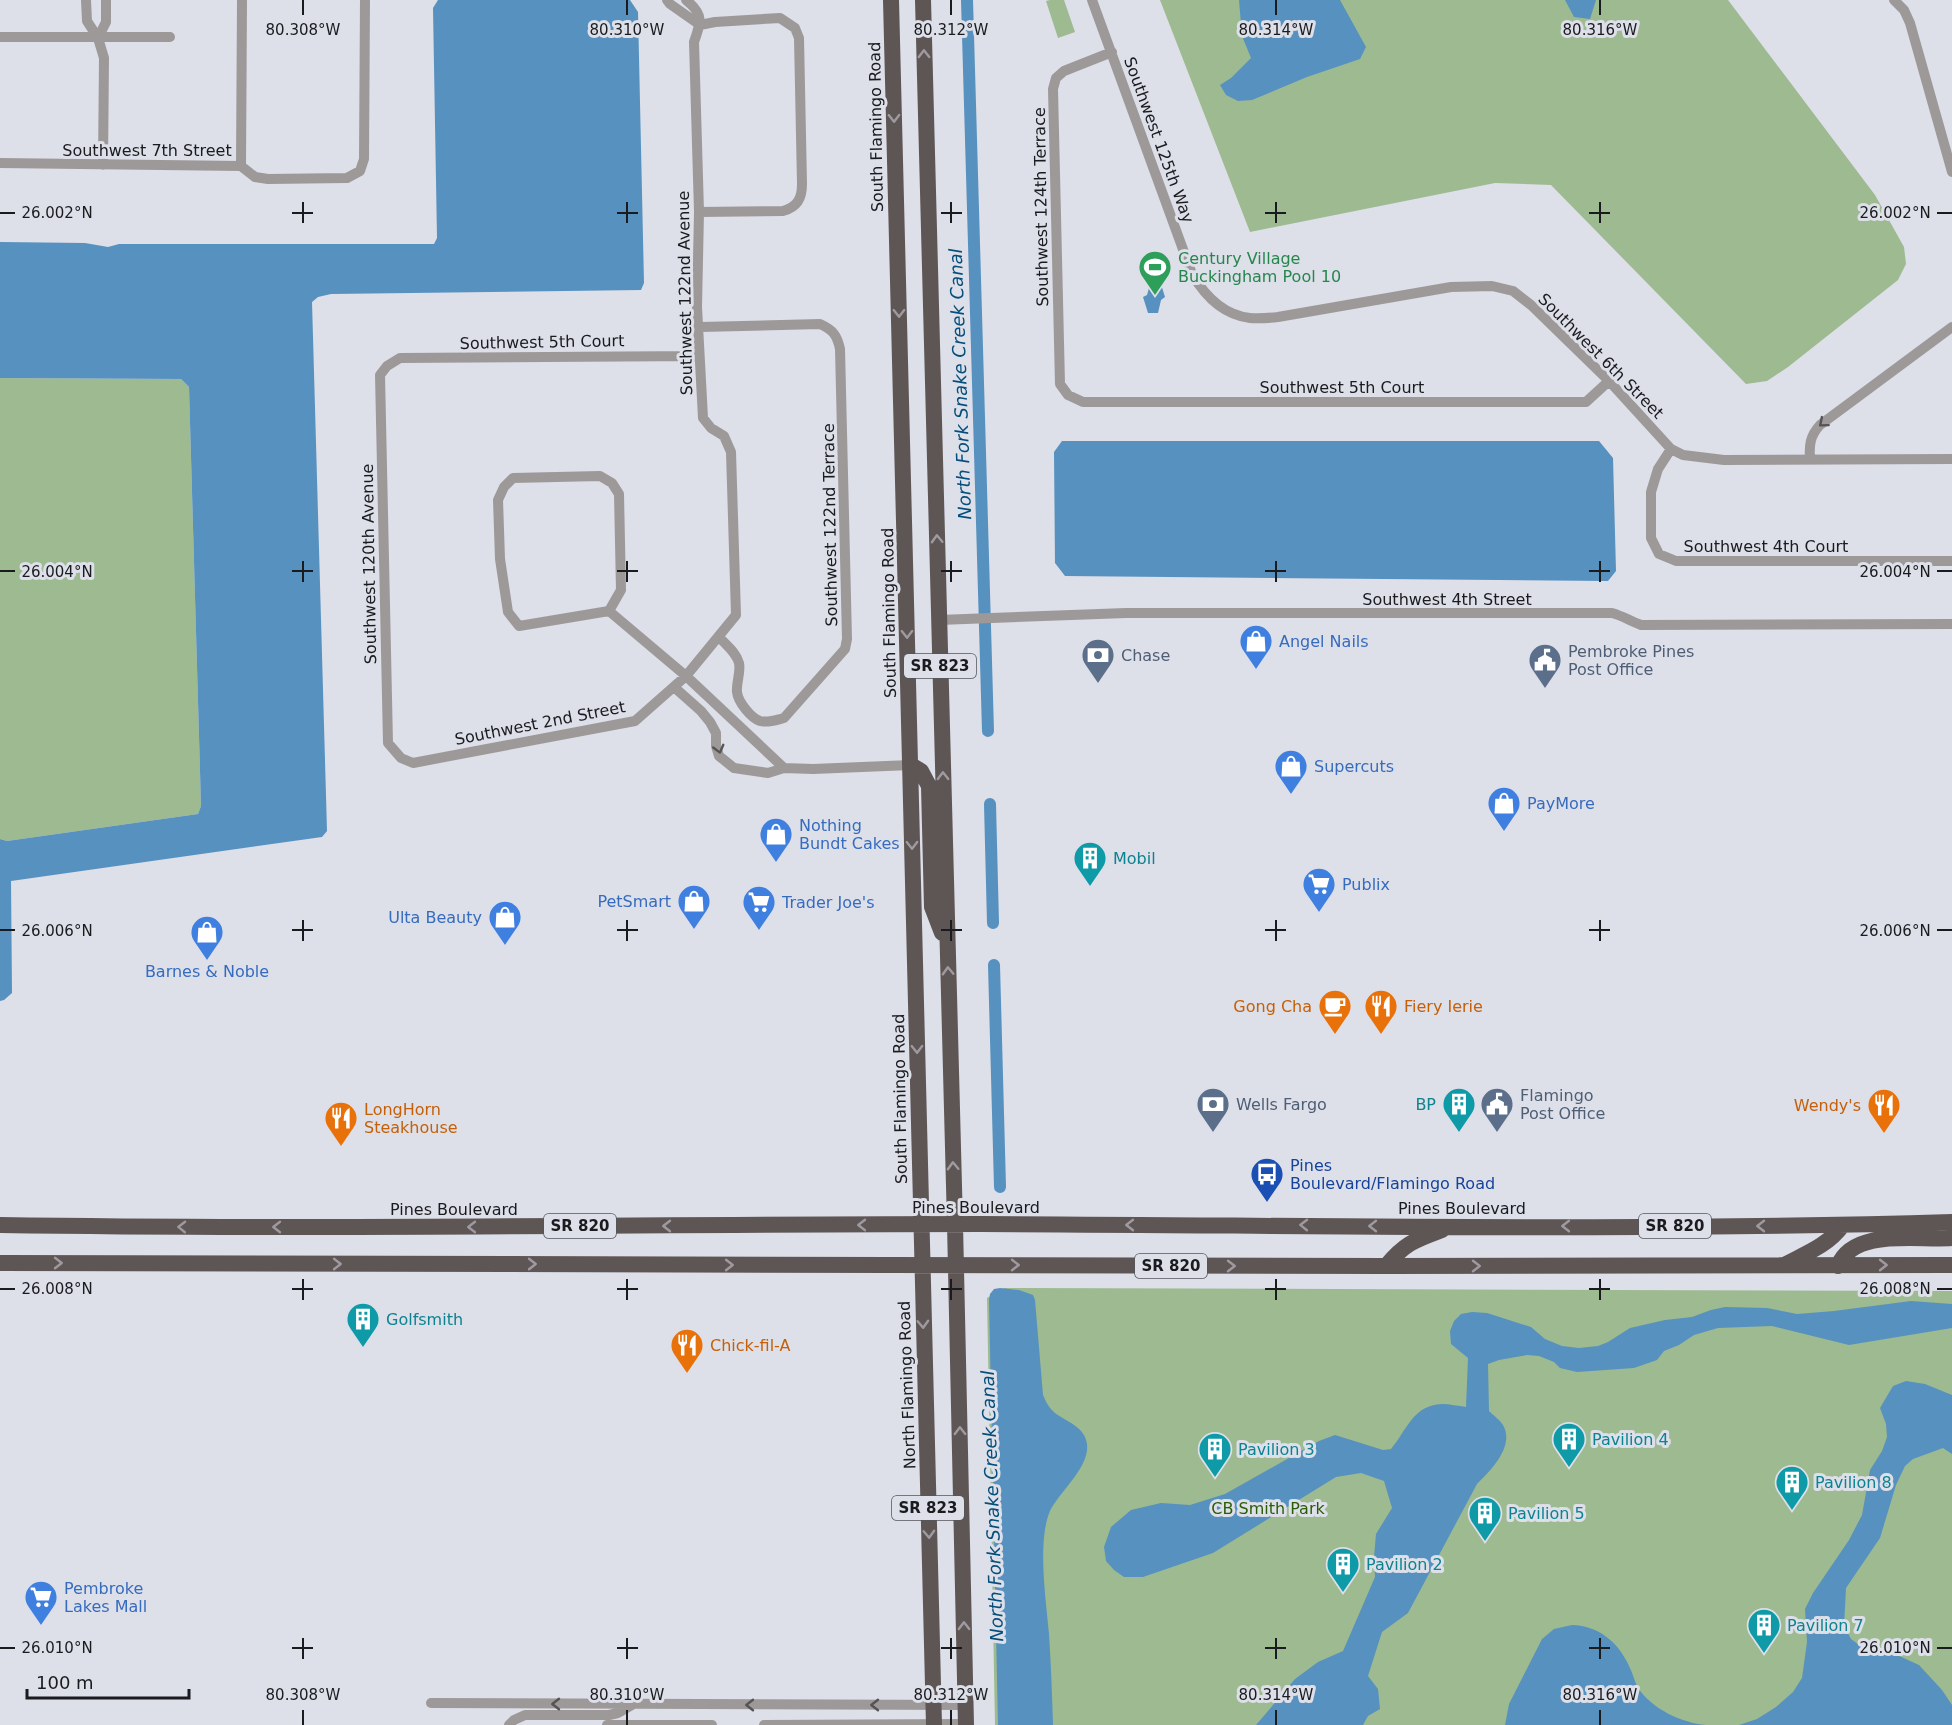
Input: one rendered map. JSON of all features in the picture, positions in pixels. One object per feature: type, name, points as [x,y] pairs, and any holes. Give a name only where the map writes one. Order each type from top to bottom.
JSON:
[{"type":"highway","name":"South Flamingo Road","points":[[891,0],[920,1225]]},
{"type":"highway","name":"SR 823","points":[[923,0],[966,1724]]},
{"type":"highway","points":[[910,765],[921,771],[929,786],[932,907],[947,945]]},
{"type":"highway","name":"Pines Boulevard","points":[[0,1225],[226,1228],[955,1224],[1452,1227],[1842,1226],[1952,1222]]},
{"type":"highway","name":"North Flamingo Road","points":[[920,1225],[934,1724]]},
{"type":"highway","points":[[1782,1266],[1819,1247],[1833,1237],[1842,1226]]},
{"type":"highway","points":[[1386,1266],[1407,1244],[1452,1227]]},
{"type":"highway","points":[[1838,1266],[1842,1257],[1865,1242],[1894,1238],[1952,1238]]},
{"type":"highway","name":"SR 820","points":[[0,1263],[1952,1265]]},
{"type":"street","points":[[86,0],[87,21],[98,38],[104,58],[103,165]]},
{"type":"street","points":[[98,38],[106,22],[106,0]]},
{"type":"street","points":[[241,165],[242,0]]},
{"type":"street","name":"Southwest 7th Street","points":[[0,163],[241,165],[255,177],[268,179],[346,178],[360,171],[364,159],[365,0]]},
{"type":"street","points":[[667,0],[700,25],[780,18],[795,28],[799,38],[802,194],[792,208],[783,211],[699,212]]},
{"type":"street","points":[[686,0],[698,12],[700,25]]},
{"type":"street","name":"Southwest 125th Way","points":[[1092,0],[1192,274],[1203,293],[1227,312]]},
{"type":"street","points":[[1894,0],[1905,10],[1910,22],[1952,172]]},
{"type":"street","name":"Southwest 122nd Avenue","points":[[686,676],[736,615],[731,452],[724,436],[711,428],[703,418],[699,356],[697,279],[699,212],[694,42],[700,25]]},
{"type":"street","points":[[0,37],[170,36]]},
{"type":"street","name":"Southwest 124th Terrace","points":[[1068,395],[1060,384],[1053,89],[1056,78],[1064,71],[1112,52]]},
{"type":"street","name":"Southwest 6th Street","points":[[1227,312],[1250,318],[1278,317],[1451,287],[1492,286],[1513,291],[1531,305],[1609,381],[1671,449]]},
{"type":"street","name":"Southwest 122nd Terrace","points":[[700,327],[820,324],[832,329],[838,338],[840,349],[848,639],[846,649],[784,718],[772,722],[758,720],[745,708],[736,692],[740,666],[736,655],[718,637]]},
{"type":"street","points":[[1810,459],[1809,444],[1814,431],[1820,425],[1952,327]]},
{"type":"street","name":"Southwest 5th Court","points":[[387,366],[400,358],[699,356]]},
{"type":"street","name":"Southwest 120th Avenue","points":[[387,366],[380,375],[388,743],[401,758]]},
{"type":"street","name":"Southwest 5th Court","points":[[1068,395],[1083,402],[1586,402],[1609,381]]},
{"type":"street","points":[[1671,449],[1683,455],[1702,458],[1952,459]]},
{"type":"street","name":"Southwest 4th Court","points":[[1671,449],[1658,469],[1651,492],[1651,538],[1659,554],[1676,561],[1952,561]]},
{"type":"street","points":[[609,611],[621,590],[619,494],[612,483],[600,476],[513,478],[504,487],[498,500],[500,559],[508,612],[519,626],[609,611],[686,676],[784,768]]},
{"type":"street","name":"Southwest 4th Street","points":[[939,620],[1126,613],[1612,613],[1624,616],[1641,625],[1952,624]]},
{"type":"street","name":"Southwest 2nd Street","points":[[401,758],[413,763],[635,721],[686,676]]},
{"type":"street","points":[[674,687],[710,722],[716,733],[716,746],[720,756],[724,762],[734,768],[768,773],[784,768],[910,765]]},
{"type":"street","points":[[431,1703],[966,1706]]},
{"type":"street","points":[[509,1725],[525,1715],[609,1715],[635,1704]]},
{"type":"street","points":[[541,1725],[543,1718],[547,1715]]},
{"type":"street","points":[[764,1725],[966,1724]]},
{"type":"street","points":[[607,1725],[712,1725]]},
{"type":"green space","points":[[1064,0],[1075,32],[1058,38],[1046,1]]},
{"type":"green space","points":[[1160,0],[1728,0],[1875,195],[1904,247],[1906,264],[1898,280],[1788,367],[1767,381],[1746,384],[1551,185],[1495,183],[1250,232]]},
{"type":"green space","points":[[0,378],[181,379],[189,387],[201,806],[198,814],[7,841],[0,839]]},
{"type":"green space","name":"CB Smith Park","points":[[1004,1288],[1952,1291],[1952,1725],[995,1725],[987,1298]]},
{"type":"water","points":[[438,0],[630,0],[638,12],[644,283],[641,290],[331,294],[318,297],[312,302],[327,831],[322,837],[11,881],[12,993],[0,1001],[0,839],[7,841],[198,814],[201,806],[189,387],[181,379],[0,378],[0,242],[85,243],[108,247],[119,244],[434,244],[437,238],[433,8]]},
{"type":"water","points":[[1239,0],[1340,0],[1366,47],[1360,59],[1307,77],[1252,100],[1238,101],[1226,95],[1220,85],[1231,78],[1251,58],[1242,36]]},
{"type":"water","points":[[1565,0],[1596,0],[1590,19],[1574,17]]},
{"type":"water","name":"Century Village Buckingham Pool 10","points":[[1151,281],[1160,281],[1165,297],[1161,300],[1158,313],[1148,313],[1143,297],[1147,295]]},
{"type":"water","points":[[1062,441],[1599,441],[1613,458],[1616,571],[1608,581],[1065,576],[1055,563],[1054,452]]},
{"type":"water","points":[[994,1289],[1019,1290],[1033,1295],[1043,1395],[1053,1411],[1083,1433],[1087,1444],[1084,1461],[1050,1511],[1044,1538],[1053,1725],[998,1725],[989,1300]]},
{"type":"water","points":[[1911,1301],[1952,1304],[1952,1328],[1849,1345],[1772,1326],[1718,1328],[1694,1335],[1664,1351],[1657,1360],[1634,1368],[1577,1372],[1560,1368],[1554,1362],[1539,1356],[1527,1355],[1488,1364],[1489,1411],[1503,1425],[1506,1433],[1504,1449],[1495,1465],[1477,1484],[1408,1613],[1382,1632],[1368,1676],[1378,1689],[1380,1709],[1368,1716],[1363,1725],[1256,1725],[1295,1679],[1318,1662],[1343,1651],[1375,1577],[1376,1534],[1392,1508],[1384,1481],[1361,1473],[1336,1477],[1213,1553],[1143,1577],[1124,1577],[1106,1561],[1104,1547],[1111,1527],[1131,1510],[1161,1503],[1190,1505],[1225,1494],[1319,1441],[1335,1435],[1383,1450],[1391,1449],[1412,1420],[1424,1409],[1442,1404],[1466,1407],[1468,1358],[1451,1344],[1450,1331],[1454,1321],[1461,1314],[1487,1313],[1531,1327],[1545,1339],[1562,1346],[1579,1348],[1598,1346],[1630,1328],[1692,1317],[1725,1307],[1767,1308],[1797,1314]]},
{"type":"water","points":[[1906,1381],[1925,1384],[1952,1395],[1952,1454],[1943,1448],[1913,1459],[1905,1466],[1896,1485],[1880,1538],[1846,1588],[1844,1626],[1851,1639],[1862,1647],[1897,1655],[1919,1665],[1942,1690],[1952,1705],[1952,1725],[1739,1725],[1757,1719],[1776,1707],[1793,1692],[1802,1678],[1807,1642],[1805,1609],[1813,1593],[1849,1540],[1862,1515],[1870,1470],[1882,1451],[1887,1437],[1886,1424],[1880,1408],[1893,1386]]},
{"type":"water","points":[[1572,1625],[1591,1628],[1613,1643],[1624,1657],[1638,1688],[1659,1708],[1678,1718],[1706,1725],[1505,1725],[1509,1704],[1542,1639],[1554,1629]]},
{"type":"waterway","name":"North Fork Snake Creek Canal","points":[[967,0],[988,731]]},
{"type":"waterway","name":"North Fork Snake Creek Canal","points":[[990,804],[993,923]]},
{"type":"waterway","name":"North Fork Snake Creek Canal","points":[[994,965],[1000,1187]]},
{"type":"place","name":"Century Village Buckingham Pool 10","points":[[1155,296]]},
{"type":"place","name":"Angel Nails","points":[[1256,670]]},
{"type":"place","name":"Chase","points":[[1098,684]]},
{"type":"place","name":"Pembroke Pines Post Office","points":[[1545,689]]},
{"type":"place","name":"Supercuts","points":[[1291,795]]},
{"type":"place","name":"PayMore","points":[[1504,832]]},
{"type":"place","name":"Nothing Bundt Cakes","points":[[776,863]]},
{"type":"place","name":"Mobil","points":[[1090,887]]},
{"type":"place","name":"Publix","points":[[1319,913]]},
{"type":"place","name":"PetSmart","points":[[694,930]]},
{"type":"place","name":"Trader Joe's","points":[[759,931]]},
{"type":"place","name":"Ulta Beauty","points":[[505,946]]},
{"type":"place","name":"Barnes & Noble","points":[[207,961]]},
{"type":"place","name":"Gong Cha","points":[[1335,1035]]},
{"type":"place","name":"Fiery Ierie","points":[[1381,1035]]},
{"type":"place","name":"Wells Fargo","points":[[1213,1133]]},
{"type":"place","name":"BP","points":[[1459,1133]]},
{"type":"place","name":"Flamingo Post Office","points":[[1497,1133]]},
{"type":"place","name":"Wendy's","points":[[1884,1134]]},
{"type":"place","name":"LongHorn Steakhouse","points":[[341,1147]]},
{"type":"place","name":"Pines Boulevard/Flamingo Road","points":[[1267,1203]]},
{"type":"place","name":"Golfsmith","points":[[363,1348]]},
{"type":"place","name":"Chick-fil-A","points":[[687,1374]]},
{"type":"place","name":"Pavilion 4","points":[[1569,1468]]},
{"type":"place","name":"Pavilion 3","points":[[1215,1478]]},
{"type":"place","name":"Pavilion 8","points":[[1792,1511]]},
{"type":"place","name":"Pavilion 5","points":[[1485,1542]]},
{"type":"place","name":"Pavilion 2","points":[[1343,1593]]},
{"type":"place","name":"Pembroke Lakes Mall","points":[[41,1626]]},
{"type":"place","name":"Pavilion 7","points":[[1764,1654]]}]
